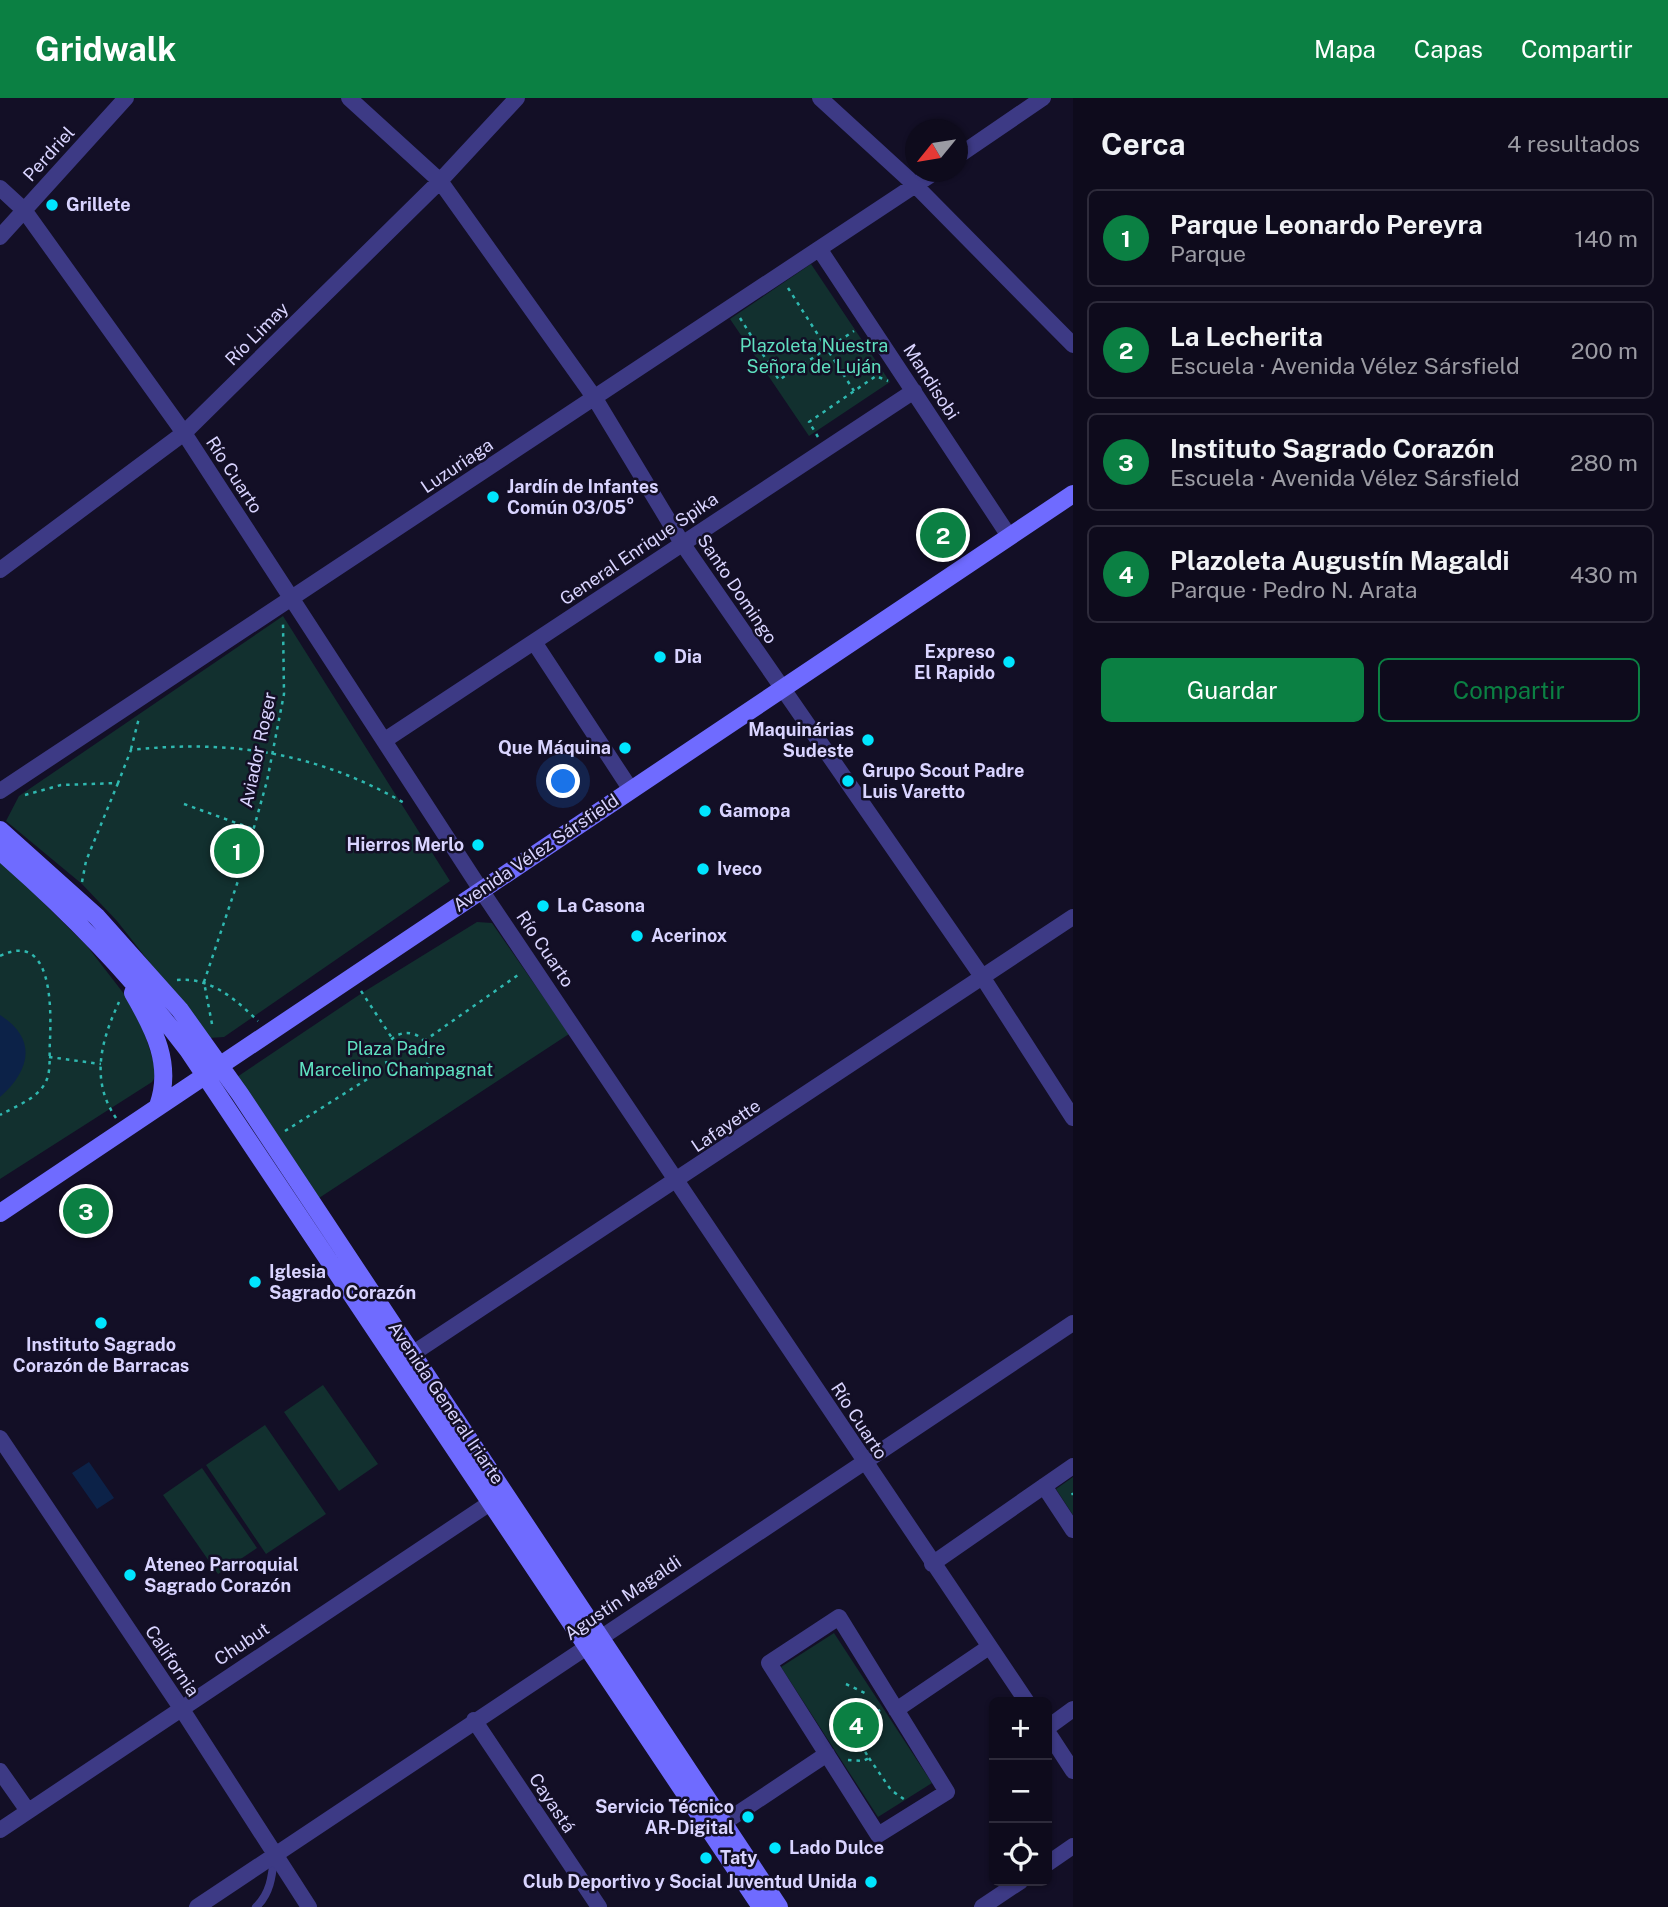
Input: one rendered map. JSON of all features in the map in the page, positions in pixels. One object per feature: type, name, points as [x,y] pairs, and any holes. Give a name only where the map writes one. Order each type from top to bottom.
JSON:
[{"type":"main road","name":"Avenida Vélez Sársfield","points":[[0,1213],[1073,494]]},
{"type":"main road","name":"Avenida General Iriarte","points":[[0,830],[79,898],[158,986],[202,1041],[212,1070],[718,1826],[779,1907]]},
{"type":"main road","name":"Avenida General Iriarte","points":[[0,850],[103,946],[271,1140],[406,1358]]},
{"type":"main road","points":[[103,946],[133,993],[155,1036],[164,1065],[164,1088],[158,1107]]},
{"type":"main road","name":"Avenida General Iriarte","points":[[718,1826],[761,1907]]},
{"type":"street","name":"Perdriel","points":[[0,237],[126,98]]},
{"type":"street","name":"Santo Domingo","points":[[349,98],[440,181],[594,397],[682,543],[983,978],[1073,1118]]},
{"type":"street","name":"Río Limay","points":[[0,570],[184,433],[440,181],[517,98]]},
{"type":"street","points":[[820,98],[915,185],[1073,345]]},
{"type":"street","points":[[968,149],[1043,98]]},
{"type":"street","name":"Luzuriaga","points":[[0,791],[292,601],[920,182]]},
{"type":"street","name":"Río Cuarto","points":[[0,188],[24,210],[184,433],[481,890],[678,1181],[862,1461],[1024,1697]]},
{"type":"street","name":"Mandisobi","points":[[820,250],[1009,536]]},
{"type":"street","name":"General Enrique Spika","points":[[385,740],[914,391]]},
{"type":"street","points":[[534,642],[631,790]]},
{"type":"street","name":"Lafayette","points":[[406,1358],[678,1181],[1073,917]]},
{"type":"street","name":"Agustín Magaldi","points":[[197,1907],[862,1461],[1073,1323]]},
{"type":"street","name":"California","points":[[1,1441],[181,1708],[309,1907]]},
{"type":"street","points":[[932,1564],[1073,1466]]},
{"type":"street","points":[[1044,1486],[1073,1530]]},
{"type":"street","name":"Chubut","points":[[0,1830],[499,1497]]},
{"type":"street","points":[[839,1617],[947,1792],[878,1835],[827,1754],[769,1663],[839,1617]]},
{"type":"street","points":[[896,1710],[989,1647]]},
{"type":"street","points":[[1052,1725],[1073,1709]]},
{"type":"street","name":"Cayastá","points":[[474,1720],[599,1907]]},
{"type":"street","points":[[1052,1737],[1073,1771]]},
{"type":"street","points":[[718,1826],[827,1754]]},
{"type":"street","points":[[0,1771],[28,1811]]},
{"type":"street","points":[[1052,1861],[1073,1846]]},
{"type":"street","points":[[982,1907],[1014,1886]]},
{"type":"lane","points":[[256,1907],[264,1899],[272,1879],[274,1855]]},
{"type":"path","points":[[780,276],[854,391]]},
{"type":"path","points":[[733,307],[779,380],[869,322]]},
{"type":"path","points":[[826,449],[809,422],[876,376],[914,391]]},
{"type":"path","points":[[838,393],[842,400]]},
{"type":"path","name":"Aviador Roger","points":[[202,1041],[213,1033],[204,982],[253,830],[273,751],[284,694],[283,616],[292,601]]},
{"type":"path","points":[[79,898],[86,861],[131,750],[140,713],[135,703]]},
{"type":"path","points":[[131,750],[183,744],[273,751],[352,775],[409,806]]},
{"type":"path","points":[[19,796],[61,785],[118,783]]},
{"type":"path","points":[[184,803],[253,830]]},
{"type":"path","points":[[0,956],[8,952],[26,953],[43,966],[52,998],[47,1079],[36,1095],[0,1115]]},
{"type":"path","points":[[424,1041],[533,966]]},
{"type":"path","points":[[351,977],[392,1038]]},
{"type":"path","points":[[158,986],[177,980],[204,982],[236,999],[270,1031]]},
{"type":"path","points":[[124,1129],[109,1107],[99,1082],[107,1028],[119,1002],[133,993]]},
{"type":"path","points":[[409,1033],[424,1041],[429,1056],[427,1064],[416,1075],[398,1076],[388,1066],[384,1053],[392,1038],[409,1033]]},
{"type":"path","points":[[49,1057],[101,1064]]},
{"type":"path","points":[[271,1140],[388,1066]]},
{"type":"path","points":[[846,1684],[866,1693],[878,1711]]},
{"type":"path","points":[[869,1758],[852,1760],[827,1754],[829,1742],[883,1708],[896,1710]]},
{"type":"path","points":[[851,1728],[891,1790],[916,1811]]},
{"type":"green space","name":"Plazoleta Nuestra Señora de Luján","points":[[811,264],[890,382],[809,436],[730,319]]},
{"type":"green space","points":[[283,616],[450,881],[224,1037],[209,1038],[117,921],[82,884],[6,821],[19,796]]},
{"type":"green space","points":[[0,860],[87,946],[138,1012],[157,1073],[152,1082],[0,1179]]},
{"type":"green space","name":"Plaza Padre Marcelino Champagnat","points":[[477,922],[492,923],[569,1034],[319,1198],[237,1077],[362,993]]},
{"type":"green space","points":[[323,1385],[378,1464],[339,1491],[284,1412]]},
{"type":"green space","points":[[265,1425],[326,1514],[266,1554],[206,1465]]},
{"type":"green space","points":[[202,1468],[257,1548],[218,1574],[163,1495]]},
{"type":"green space","points":[[1073,1477],[1073,1515],[1056,1489]]},
{"type":"green space","points":[[834,1633],[932,1783],[878,1817],[781,1667]]},
{"type":"water","points":[[0,1015],[20,1034],[26,1055],[18,1077],[0,1097]]},
{"type":"water","points":[[89,1462],[114,1498],[97,1509],[72,1473]]},
{"type":"place","name":"Grillete","points":[[52,205]]},
{"type":"place","name":"Jardín de Infantes Común 03/05°","points":[[493,497]]},
{"type":"place","name":"La Lecherita","points":[[943,535]]},
{"type":"place","name":"Dia","points":[[660,657]]},
{"type":"place","name":"Expreso El Rapido","points":[[1009,662]]},
{"type":"place","name":"Maquinárias Sudeste","points":[[868,740]]},
{"type":"place","name":"Que Máquina","points":[[625,748]]},
{"type":"place","name":"Grupo Scout Padre Luis Varetto","points":[[848,781]]},
{"type":"place","name":"Gamopa","points":[[705,811]]},
{"type":"place","name":"Hierros Merlo","points":[[478,845]]},
{"type":"place","name":"Parque Leonardo Pereyra","points":[[237,851]]},
{"type":"place","name":"Iveco","points":[[703,869]]},
{"type":"place","name":"La Casona","points":[[543,906]]},
{"type":"place","name":"Acerinox","points":[[637,936]]},
{"type":"place","name":"Instituto Sagrado Corazón","points":[[86,1211]]},
{"type":"place","name":"Iglesia Sagrado Corazón","points":[[255,1282]]},
{"type":"place","name":"Instituto Sagrado Corazón de Barracas","points":[[101,1323]]},
{"type":"place","name":"Ateneo Parroquial Sagrado Corazón","points":[[130,1575]]},
{"type":"place","name":"Plazoleta Augustín Magaldi","points":[[856,1725]]},
{"type":"place","name":"Servicio Técnico AR-Digital","points":[[748,1817]]},
{"type":"place","name":"Lado Dulce","points":[[775,1848]]},
{"type":"place","name":"Taty","points":[[706,1858]]},
{"type":"place","name":"Club Deportivo y Social Juventud Unida","points":[[871,1882]]}]
